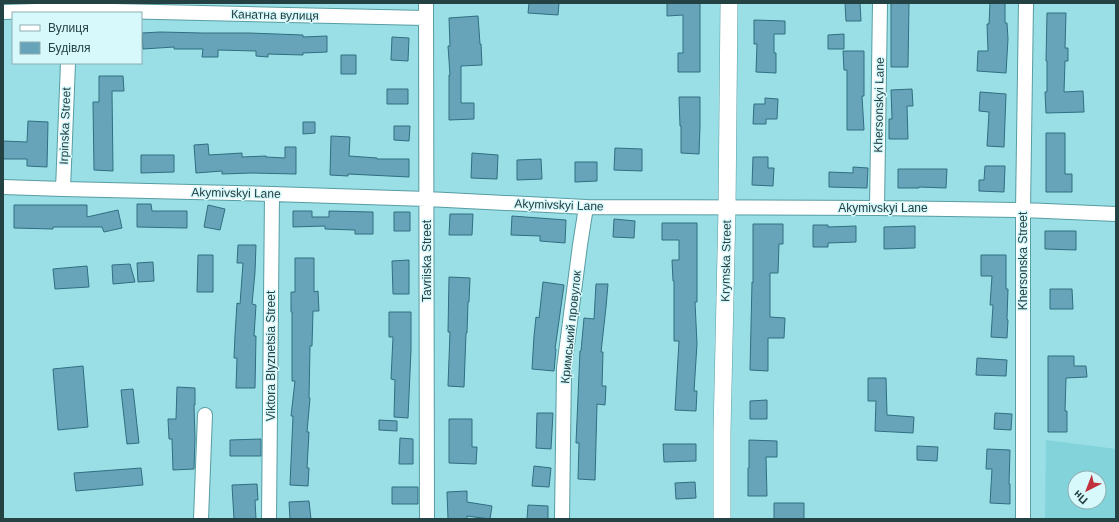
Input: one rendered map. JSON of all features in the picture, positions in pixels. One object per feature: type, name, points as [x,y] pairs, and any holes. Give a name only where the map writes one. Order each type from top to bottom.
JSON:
[{"type":"street","name":"Tavriiska Street","points":[[426,3],[427,519]]},
{"type":"street","name":"Krymska Street","points":[[722,519],[729,3]]},
{"type":"street","name":"Khersonskyi Lane","points":[[878,208],[880,3]]},
{"type":"street","name":"Khersonska Street","points":[[1023,519],[1023,210],[1026,3]]},
{"type":"street","name":"Канатна вулиця","points":[[3,12],[70,9],[426,18]]},
{"type":"street","name":"Irpinska Street","points":[[63,189],[68,64]]},
{"type":"street","name":"Akymivskyi Lane","points":[[3,187],[427,199],[586,207],[878,208],[1023,210],[1116,214]]},
{"type":"street","name":"Viktora Blyznetsia Street","points":[[269,519],[272,194]]},
{"type":"street","name":"Кримський провулок","points":[[562,519],[564,368],[586,207]]},
{"type":"street","points":[[201,519],[205,415]]},
{"type":"shaded area","points":[[1046,440],[1116,449],[1116,519],[1045,519]]},
{"type":"building","points":[[529,3],[559,3],[558,15],[528,13]]},
{"type":"building","points":[[667,3],[700,3],[700,72],[678,72],[678,53],[683,53],[683,15],[667,16]]},
{"type":"building","points":[[845,3],[860,3],[861,21],[846,21]]},
{"type":"building","points":[[891,3],[909,3],[908,67],[891,67]]},
{"type":"building","points":[[990,3],[1005,3],[1005,23],[1007,23],[1008,39],[1006,73],[977,71],[978,51],[988,51],[987,24],[989,24]]},
{"type":"building","points":[[1047,13],[1066,13],[1065,48],[1068,48],[1068,61],[1065,61],[1064,92],[1083,91],[1084,112],[1046,113],[1045,92],[1047,92]]},
{"type":"building","points":[[478,16],[482,65],[461,66],[461,103],[474,103],[474,119],[449,120],[449,18]]},
{"type":"building","points":[[754,20],[785,21],[785,34],[774,34],[776,73],[756,72],[757,44],[754,44]]},
{"type":"building","points":[[142,33],[249,33],[303,35],[303,37],[327,36],[327,52],[303,53],[303,55],[268,54],[268,57],[256,56],[256,51],[218,50],[218,57],[202,57],[203,49],[174,49],[174,47],[143,49]]},
{"type":"building","points":[[844,34],[844,49],[828,49],[828,35]]},
{"type":"building","points":[[392,37],[409,38],[408,61],[391,60]]},
{"type":"building","points":[[843,51],[864,51],[864,96],[862,96],[864,130],[847,130],[847,70],[844,70]]},
{"type":"building","points":[[341,55],[356,55],[356,74],[341,74]]},
{"type":"building","points":[[99,76],[123,76],[124,91],[112,91],[113,171],[94,170],[93,102],[99,102]]},
{"type":"building","points":[[387,89],[408,89],[408,104],[387,104]]},
{"type":"building","points":[[912,89],[913,106],[907,106],[908,139],[889,139],[889,119],[892,119],[891,90]]},
{"type":"building","points":[[980,92],[1006,94],[1004,147],[987,146],[989,112],[979,111]]},
{"type":"building","points":[[679,97],[700,97],[699,154],[681,153]]},
{"type":"building","points":[[765,98],[778,99],[777,119],[766,119],[766,124],[753,124],[754,104],[765,104]]},
{"type":"building","points":[[28,121],[48,122],[47,167],[27,166],[27,159],[3,159],[3,141],[27,142]]},
{"type":"building","points":[[303,122],[315,122],[315,133],[303,134]]},
{"type":"building","points":[[394,126],[410,126],[409,141],[394,140]]},
{"type":"building","points":[[1046,133],[1065,133],[1065,174],[1072,174],[1072,192],[1046,192]]},
{"type":"building","points":[[331,136],[350,137],[349,156],[377,159],[409,159],[409,177],[348,174],[348,176],[330,175]]},
{"type":"building","points":[[208,144],[209,155],[242,153],[242,157],[266,156],[285,158],[285,147],[296,147],[296,174],[222,174],[222,171],[196,173],[194,145]]},
{"type":"building","points":[[615,148],[642,149],[642,171],[614,170]]},
{"type":"building","points":[[472,153],[498,155],[497,179],[471,178]]},
{"type":"building","points":[[141,155],[174,155],[174,172],[141,173]]},
{"type":"building","points":[[753,157],[768,157],[768,168],[774,168],[773,186],[752,185]]},
{"type":"building","points":[[541,159],[542,179],[517,180],[517,160]]},
{"type":"building","points":[[575,162],[597,162],[597,181],[575,182]]},
{"type":"building","points":[[985,166],[1005,166],[1004,192],[979,191],[979,180],[984,180]]},
{"type":"building","points":[[853,167],[868,168],[867,188],[829,187],[829,172],[853,173]]},
{"type":"building","points":[[898,169],[947,169],[946,188],[898,188]]},
{"type":"building","points":[[137,204],[151,204],[152,211],[187,211],[187,228],[137,227]]},
{"type":"building","points":[[14,205],[87,205],[87,217],[118,210],[122,228],[104,232],[102,227],[53,227],[53,229],[14,228]]},
{"type":"building","points":[[208,205],[225,209],[220,230],[204,227]]},
{"type":"building","points":[[293,211],[312,211],[312,217],[329,217],[329,211],[373,212],[373,234],[355,234],[355,230],[325,229],[325,226],[293,227]]},
{"type":"building","points":[[394,212],[410,212],[410,231],[394,231]]},
{"type":"building","points":[[450,214],[473,214],[472,235],[449,235]]},
{"type":"building","points":[[512,216],[566,220],[565,243],[540,241],[540,236],[511,235]]},
{"type":"building","points":[[614,219],[635,221],[634,238],[613,237]]},
{"type":"building","points":[[662,223],[697,223],[697,302],[695,302],[697,344],[694,391],[697,391],[696,411],[675,410],[679,341],[674,341],[674,281],[672,260],[679,260],[679,240],[662,240]]},
{"type":"building","points":[[753,224],[783,224],[783,244],[779,244],[778,273],[770,273],[770,317],[785,318],[784,338],[768,338],[768,371],[750,370],[752,282],[753,283]]},
{"type":"building","points":[[813,225],[828,225],[828,227],[856,226],[856,242],[828,243],[828,247],[813,247]]},
{"type":"building","points":[[915,226],[915,248],[884,249],[884,227]]},
{"type":"building","points":[[1045,231],[1076,231],[1076,250],[1045,249]]},
{"type":"building","points":[[238,245],[256,245],[252,304],[256,305],[254,336],[256,336],[255,388],[236,388],[237,358],[234,358],[235,335],[237,303],[240,304],[243,263],[237,263]]},
{"type":"building","points":[[198,255],[213,255],[213,292],[197,292]]},
{"type":"building","points":[[981,255],[1006,255],[1006,289],[1008,289],[1007,338],[991,337],[993,305],[990,305],[992,276],[981,276]]},
{"type":"building","points":[[295,258],[314,258],[314,292],[318,291],[319,311],[313,311],[312,346],[310,346],[310,398],[307,432],[309,432],[307,468],[309,468],[308,486],[290,485],[293,416],[291,416],[295,381],[292,381],[291,292],[295,292]]},
{"type":"building","points":[[409,260],[409,294],[393,294],[392,261]]},
{"type":"building","points":[[153,262],[154,281],[138,282],[137,263]]},
{"type":"building","points":[[130,264],[135,282],[113,284],[112,265]]},
{"type":"building","points":[[87,266],[89,287],[55,289],[53,269]]},
{"type":"building","points":[[449,277],[470,278],[464,387],[448,386],[450,332],[448,332]]},
{"type":"building","points":[[543,282],[564,285],[555,349],[554,371],[532,369],[536,317],[539,318]]},
{"type":"building","points":[[596,284],[608,284],[601,352],[603,352],[602,386],[606,386],[605,405],[597,404],[595,480],[578,479],[579,443],[576,443],[580,351],[584,318],[594,319]]},
{"type":"building","points":[[1050,289],[1072,289],[1073,309],[1050,309]]},
{"type":"building","points":[[389,312],[411,312],[408,418],[394,417],[395,380],[391,379],[393,337],[389,337]]},
{"type":"building","points":[[1048,356],[1074,356],[1074,366],[1086,366],[1087,377],[1066,378],[1065,411],[1067,411],[1067,432],[1048,432]]},
{"type":"building","points":[[977,358],[1007,360],[1006,376],[976,375]]},
{"type":"building","points":[[83,366],[88,427],[58,430],[53,369]]},
{"type":"building","points":[[868,378],[886,378],[887,415],[914,417],[913,433],[875,431],[876,401],[868,401]]},
{"type":"building","points":[[177,387],[195,388],[194,469],[173,470],[172,439],[169,439],[168,419],[176,419]]},
{"type":"building","points":[[133,389],[139,443],[127,444],[121,390]]},
{"type":"building","points":[[767,400],[767,419],[750,419],[750,401]]},
{"type":"building","points":[[537,413],[553,413],[551,449],[536,448]]},
{"type":"building","points":[[995,413],[1012,414],[1011,430],[994,429]]},
{"type":"building","points":[[449,419],[472,419],[472,447],[477,447],[476,464],[449,463]]},
{"type":"building","points":[[379,420],[397,421],[397,431],[379,430]]},
{"type":"building","points":[[400,438],[413,439],[413,464],[399,464]]},
{"type":"building","points":[[261,439],[261,456],[230,456],[230,440]]},
{"type":"building","points":[[749,440],[777,441],[777,457],[766,457],[767,496],[748,496]]},
{"type":"building","points":[[663,444],[696,444],[696,461],[664,462]]},
{"type":"building","points":[[917,446],[938,447],[937,461],[917,460]]},
{"type":"building","points":[[987,449],[1010,450],[1010,504],[990,503],[992,469],[986,469]]},
{"type":"building","points":[[534,466],[551,468],[549,487],[532,486]]},
{"type":"building","points":[[141,468],[143,485],[76,491],[74,473]]},
{"type":"building","points":[[695,482],[696,498],[676,499],[675,483]]},
{"type":"building","points":[[257,484],[258,500],[255,500],[256,519],[234,519],[232,485]]},
{"type":"building","points":[[392,487],[418,487],[418,504],[392,504]]},
{"type":"building","points":[[467,491],[467,502],[492,506],[490,519],[467,516],[467,519],[448,519],[447,492]]},
{"type":"building","points":[[309,501],[311,519],[290,519],[289,502]]},
{"type":"building","points":[[774,503],[804,503],[804,519],[774,519]]},
{"type":"building","points":[[528,505],[548,506],[548,519],[527,519]]}]
